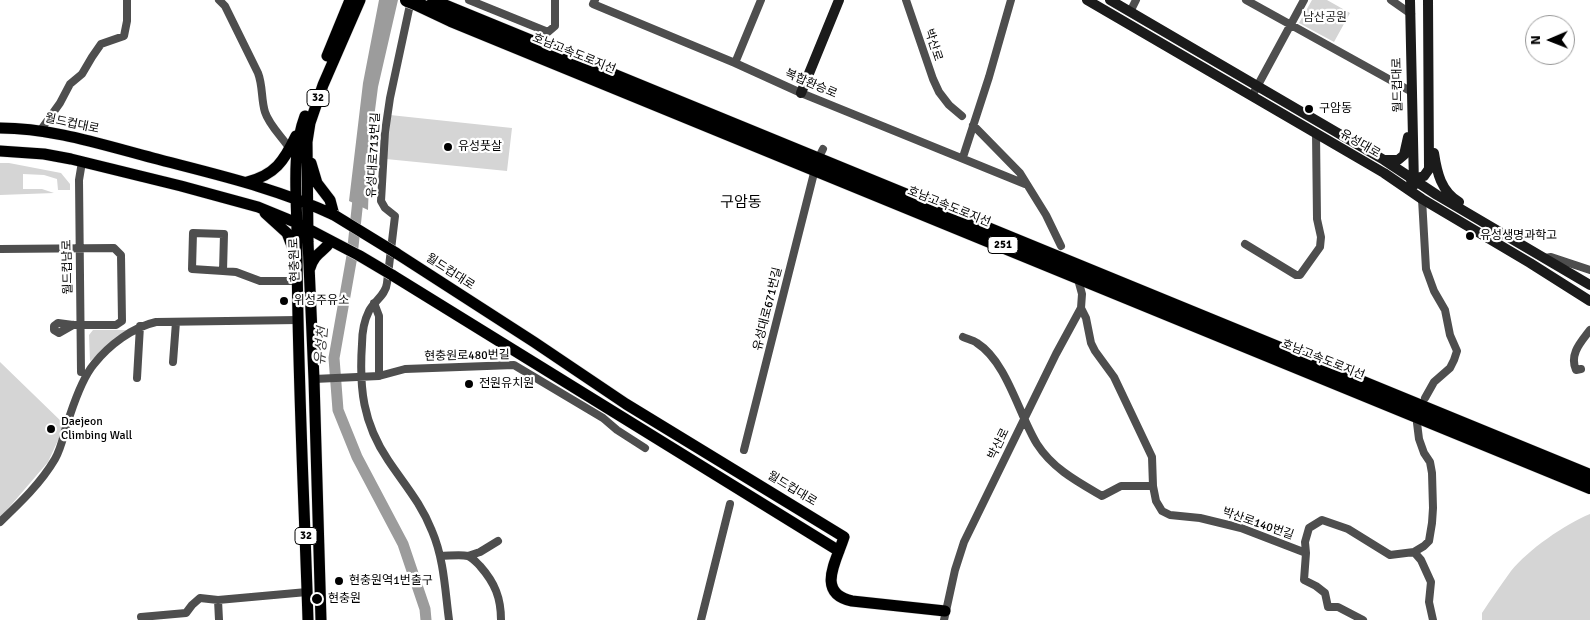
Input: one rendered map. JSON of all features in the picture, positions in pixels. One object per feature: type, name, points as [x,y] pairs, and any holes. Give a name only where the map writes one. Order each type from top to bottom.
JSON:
[{"type":"highway","name":"호남고속도로지선","points":[[430,0],[1590,476]]},
{"type":"highway","name":"호남고속도로지선","points":[[411,1],[451,20],[1590,487]]},
{"type":"main road","name":"현충원로","points":[[321,620],[318,494],[319,379],[309,271],[308,229],[302,202],[298,147],[303,120],[350,0]]},
{"type":"main road","name":"현충원로","points":[[308,620],[298,320],[297,223],[302,202],[310,123],[323,85],[360,0]]},
{"type":"main road","points":[[246,182],[258,180],[272,172],[290,149],[303,120]]},
{"type":"main road","name":"월드컵대로","points":[[0,128],[20,128],[75,137],[246,182],[334,215],[534,342],[626,404],[844,537],[840,552]]},
{"type":"main road","points":[[307,142],[317,183],[330,200],[334,215]]},
{"type":"main road","points":[[0,151],[44,154],[82,162],[258,207],[297,223],[392,274],[840,552],[831,570],[831,583],[833,590],[838,596],[845,600],[944,615]]},
{"type":"main road","points":[[258,207],[287,233],[294,250],[297,266]]},
{"type":"main road","points":[[309,271],[316,255],[326,248],[331,241]]},
{"type":"main road","points":[[302,452],[308,442],[311,481],[318,494]]},
{"type":"street","points":[[40,131],[60,103],[70,84],[82,74],[101,44],[124,36],[127,21],[127,0]]},
{"type":"street","points":[[469,0],[548,32],[555,26],[555,0]]},
{"type":"street","name":"복합환승로","points":[[595,0],[593,4],[735,63],[801,93],[963,157],[1025,184]]},
{"type":"street","points":[[735,63],[760,0]]},
{"type":"street","points":[[801,93],[839,0]]},
{"type":"street","name":"박산로","points":[[906,0],[933,79],[944,98],[962,116]]},
{"type":"street","points":[[963,157],[1010,0]]},
{"type":"street","name":"유성대로","points":[[1087,0],[1414,175],[1481,220],[1590,286]]},
{"type":"street","name":"유성대로","points":[[1110,0],[1254,91],[1316,133],[1386,174],[1422,199],[1590,301]]},
{"type":"street","points":[[1130,12],[1136,0]]},
{"type":"street","points":[[1246,0],[1412,92]]},
{"type":"street","points":[[1254,91],[1304,0]]},
{"type":"street","points":[[1391,0],[1411,14]]},
{"type":"street","name":"월드컵대로","points":[[1410,0],[1414,175]]},
{"type":"street","points":[[1386,174],[1424,176],[1429,169],[1428,0]]},
{"type":"street","name":"유성대로713번길","points":[[411,1],[391,90],[385,132],[381,201],[385,208],[395,216],[387,284],[386,289],[368,312],[362,343],[359,377],[372,432],[388,461],[418,501],[432,529],[440,556],[449,620]]},
{"type":"street","points":[[223,2],[258,73],[264,109],[268,119],[290,149]]},
{"type":"street","points":[[1412,104],[1415,123],[1418,127],[1422,128],[1425,126],[1429,109]]},
{"type":"street","points":[[1384,160],[1398,160],[1404,155],[1408,146],[1412,104]]},
{"type":"street","points":[[1429,109],[1435,161],[1442,185],[1454,199],[1481,220]]},
{"type":"street","points":[[973,125],[1020,173],[1025,184],[1046,215],[1061,246]]},
{"type":"street","points":[[1245,244],[1296,275],[1300,275],[1320,247],[1321,237],[1317,219],[1316,133]]},
{"type":"street","name":"월드컵남로","points":[[81,372],[77,325],[80,249],[79,180],[82,162]]},
{"type":"street","name":"유성대로671번길","points":[[744,450],[814,173]]},
{"type":"street","points":[[1414,175],[1416,192],[1422,199],[1426,269],[1434,291],[1445,310],[1450,335],[1457,351],[1450,368],[1434,382],[1425,398]]},
{"type":"street","points":[[223,271],[224,234],[193,234],[192,268],[223,271],[236,272],[260,281],[297,281]]},
{"type":"street","points":[[0,249],[114,248],[121,254],[122,321],[118,324],[77,325]]},
{"type":"street","points":[[1545,258],[1551,257],[1590,270]]},
{"type":"street","points":[[1079,283],[1082,294],[1081,308]]},
{"type":"street","points":[[374,303],[379,316],[379,376]]},
{"type":"street","name":"박산로","points":[[944,615],[954,570],[964,542],[1056,354],[1081,308]]},
{"type":"street","name":"박산로140번길","points":[[1081,308],[1086,318],[1090,343],[1114,377],[1152,457],[1153,486],[1156,501],[1162,510],[1170,515],[1200,518],[1241,528],[1306,553],[1305,542],[1309,528],[1312,524],[1322,520],[1348,530],[1390,555],[1414,552]]},
{"type":"street","points":[[0,522],[32,489],[55,459],[63,442],[75,401],[92,365],[124,336],[140,326],[156,322],[298,320]]},
{"type":"street","points":[[173,362],[176,322]]},
{"type":"street","points":[[137,378],[140,326]]},
{"type":"street","points":[[1581,369],[1576,370],[1573,358],[1576,349],[1590,330]]},
{"type":"street","points":[[963,337],[978,343],[1003,372],[1037,444],[1064,473],[1102,496],[1121,486],[1153,486]]},
{"type":"street","name":"현충원로480번길","points":[[319,379],[379,376],[405,369],[514,365],[603,418],[617,430],[645,448]]},
{"type":"street","points":[[1416,423],[1419,438],[1431,468],[1434,508],[1429,541],[1414,552],[1421,560],[1432,582],[1429,602],[1433,620]]},
{"type":"street","points":[[701,620],[730,504]]},
{"type":"street","points":[[440,556],[468,556],[480,552],[498,541]]},
{"type":"street","points":[[1306,553],[1304,580],[1325,593],[1328,607],[1338,608],[1363,620]]},
{"type":"street","points":[[468,556],[477,562],[489,576],[497,590],[501,607],[500,620]]},
{"type":"street","points":[[141,617],[186,617],[192,605],[200,598],[218,600],[307,592]]},
{"type":"street","points":[[218,600],[218,620]]},
{"type":"green space","name":"남산공원","points":[[1312,0],[1327,0],[1350,13],[1334,42],[1299,23]]},
{"type":"green space","name":"유성풋살","points":[[390,115],[512,128],[507,171],[386,159]]},
{"type":"green space","points":[[0,163],[61,173],[70,184],[70,190],[58,190],[57,179],[44,175],[23,174],[23,189],[42,189],[54,193],[0,195]]},
{"type":"green space","points":[[93,330],[127,331],[90,361],[89,335]]},
{"type":"green space","points":[[0,362],[65,425],[48,462],[0,518]]},
{"type":"green space","points":[[1590,514],[1590,620],[1482,620],[1482,613],[1518,563],[1548,538]]},
{"type":"shaded area","points":[[379,0],[398,0],[378,87],[370,149],[368,210],[349,201],[363,83]]},
{"type":"waterway","name":"유성천","points":[[359,190],[352,256],[334,358],[338,410],[357,457],[403,544],[425,609],[426,620]]},
{"type":"place","name":"구암동","points":[[1309,109]]},
{"type":"place","name":"유성풋살","points":[[448,147]]},
{"type":"place","name":"유성생명과학고","points":[[1470,236]]},
{"type":"place","name":"위성주유소","points":[[284,301]]},
{"type":"place","name":"전원유치원","points":[[469,384]]},
{"type":"place","name":"Daejeon Climbing Wall","points":[[51,429]]},
{"type":"place","name":"현충원역1번출구","points":[[339,581]]},
{"type":"place","name":"현충원","points":[[317,599]]},
{"type":"district","name":"구암동","points":[[741,203]]}]
